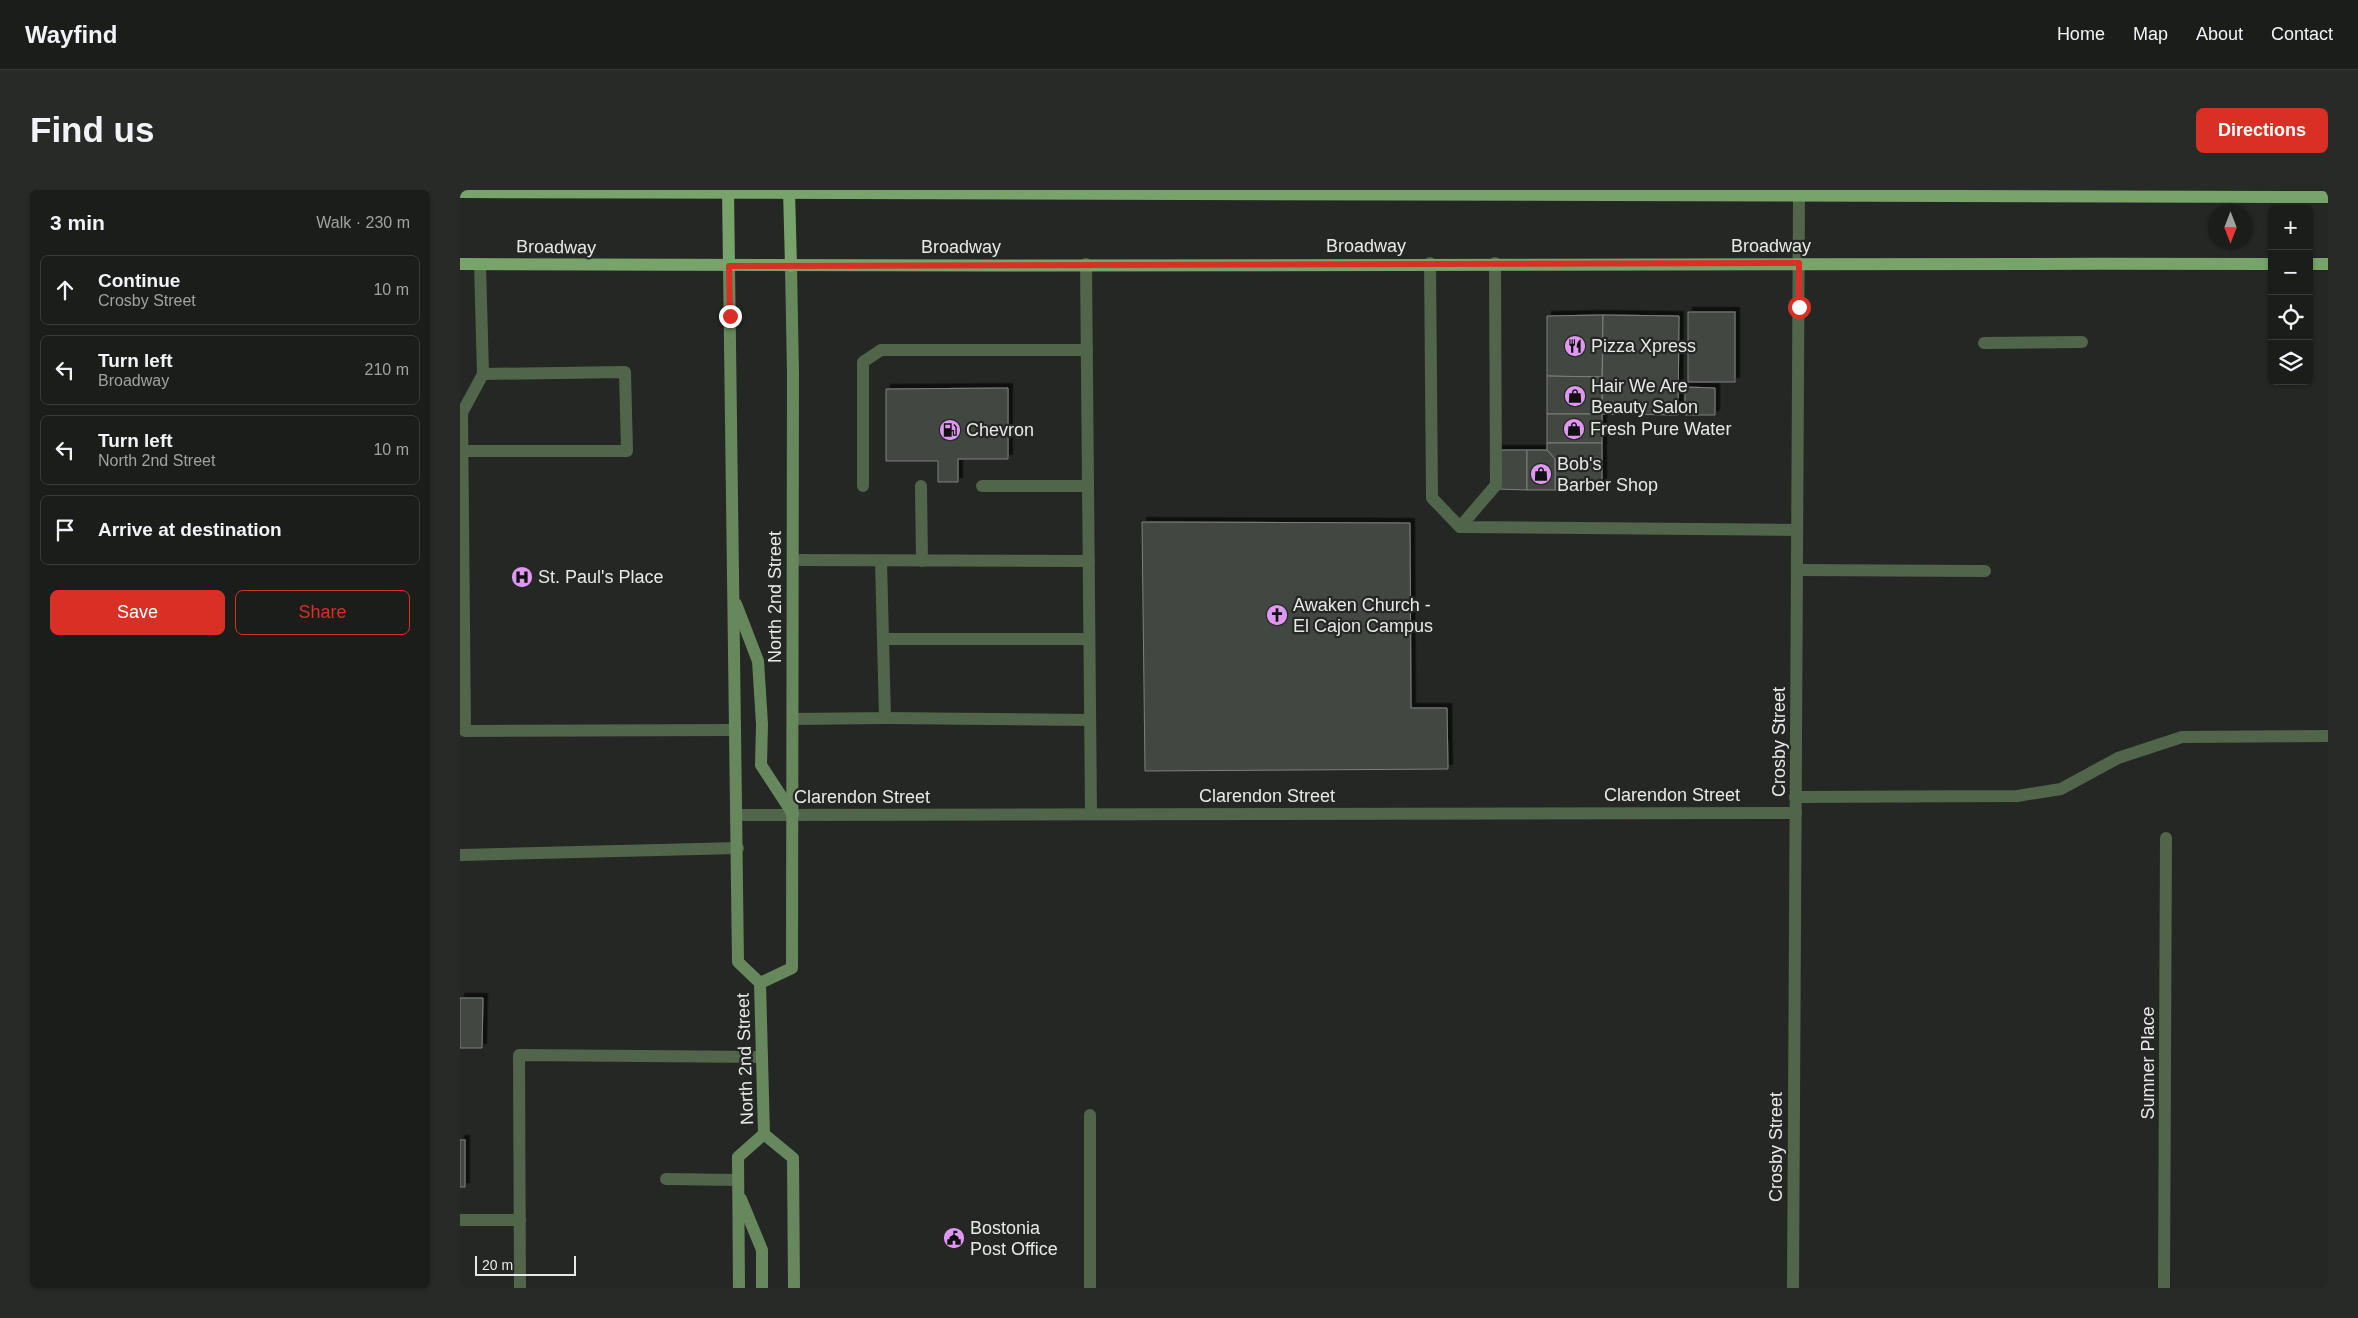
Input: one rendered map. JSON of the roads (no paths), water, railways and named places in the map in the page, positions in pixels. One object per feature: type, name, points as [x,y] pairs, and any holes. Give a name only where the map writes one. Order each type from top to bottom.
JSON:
[{"type":"main road","name":"North 2nd Street","points":[[760,983],[792,968],[793,560],[789,191]]},
{"type":"main road","points":[[460,192],[1543,192],[1799,196],[1883,193],[2275,193],[2328,197]]},
{"type":"main road","name":"North 2nd Street","points":[[728,192],[732,594],[738,815],[738,962],[760,983],[764,1134],[793,1158],[794,1288]]},
{"type":"main road","name":"Broadway","points":[[460,264],[791,266],[1430,263],[2268,264]]},
{"type":"main road","points":[[2313,264],[2328,264]]},
{"type":"main road","points":[[732,594],[758,661],[762,724],[762,765],[793,814]]},
{"type":"main road","name":"North 2nd Street","points":[[739,1288],[738,1157],[764,1134]]},
{"type":"main road","points":[[738,1186],[762,1250],[762,1288]]},
{"type":"street","name":"Crosby Street","points":[[1793,1288],[1799,196]]},
{"type":"street","points":[[1430,263],[1432,498],[1460,527],[1797,530]]},
{"type":"street","points":[[1460,527],[1496,485],[1494,263]]},
{"type":"street","points":[[480,264],[483,374],[462,413],[465,731],[735,730]]},
{"type":"street","points":[[1086,264],[1091,814]]},
{"type":"street","points":[[1984,343],[2082,342]]},
{"type":"street","points":[[863,486],[863,362],[881,350],[1087,350]]},
{"type":"street","points":[[462,451],[627,451],[626,372],[483,374]]},
{"type":"street","points":[[921,486],[922,561]]},
{"type":"street","points":[[982,486],[1088,486]]},
{"type":"street","points":[[793,560],[1088,561]]},
{"type":"street","points":[[881,561],[885,718]]},
{"type":"street","points":[[1797,570],[1985,571]]},
{"type":"street","points":[[883,639],[1090,639]]},
{"type":"street","points":[[793,719],[1090,720]]},
{"type":"street","points":[[1796,797],[2016,796],[2061,789],[2118,758],[2182,737],[2328,736]]},
{"type":"street","name":"Clarendon Street","points":[[738,815],[1796,813]]},
{"type":"street","name":"Sumner Place","points":[[2164,1288],[2166,838]]},
{"type":"street","points":[[460,855],[738,848]]},
{"type":"street","points":[[520,1288],[519,1055],[762,1057]]},
{"type":"street","points":[[1090,1115],[1090,1288]]},
{"type":"street","points":[[666,1179],[738,1186]]},
{"type":"street","points":[[460,1220],[520,1220]]},
{"type":"place","name":"Pizza Xpress","points":[[1575,346]]},
{"type":"place","name":"Hair We Are Beauty Salon","points":[[1575,396]]},
{"type":"place","name":"Fresh Pure Water","points":[[1574,429]]},
{"type":"place","name":"Chevron","points":[[950,430]]},
{"type":"place","name":"Bob's Barber Shop","points":[[1541,474]]},
{"type":"place","name":"St. Paul's Place","points":[[522,577]]},
{"type":"place","name":"Awaken Church - El Cajon Campus","points":[[1277,615]]},
{"type":"place","name":"Bostonia Post Office","points":[[954,1238]]}]
